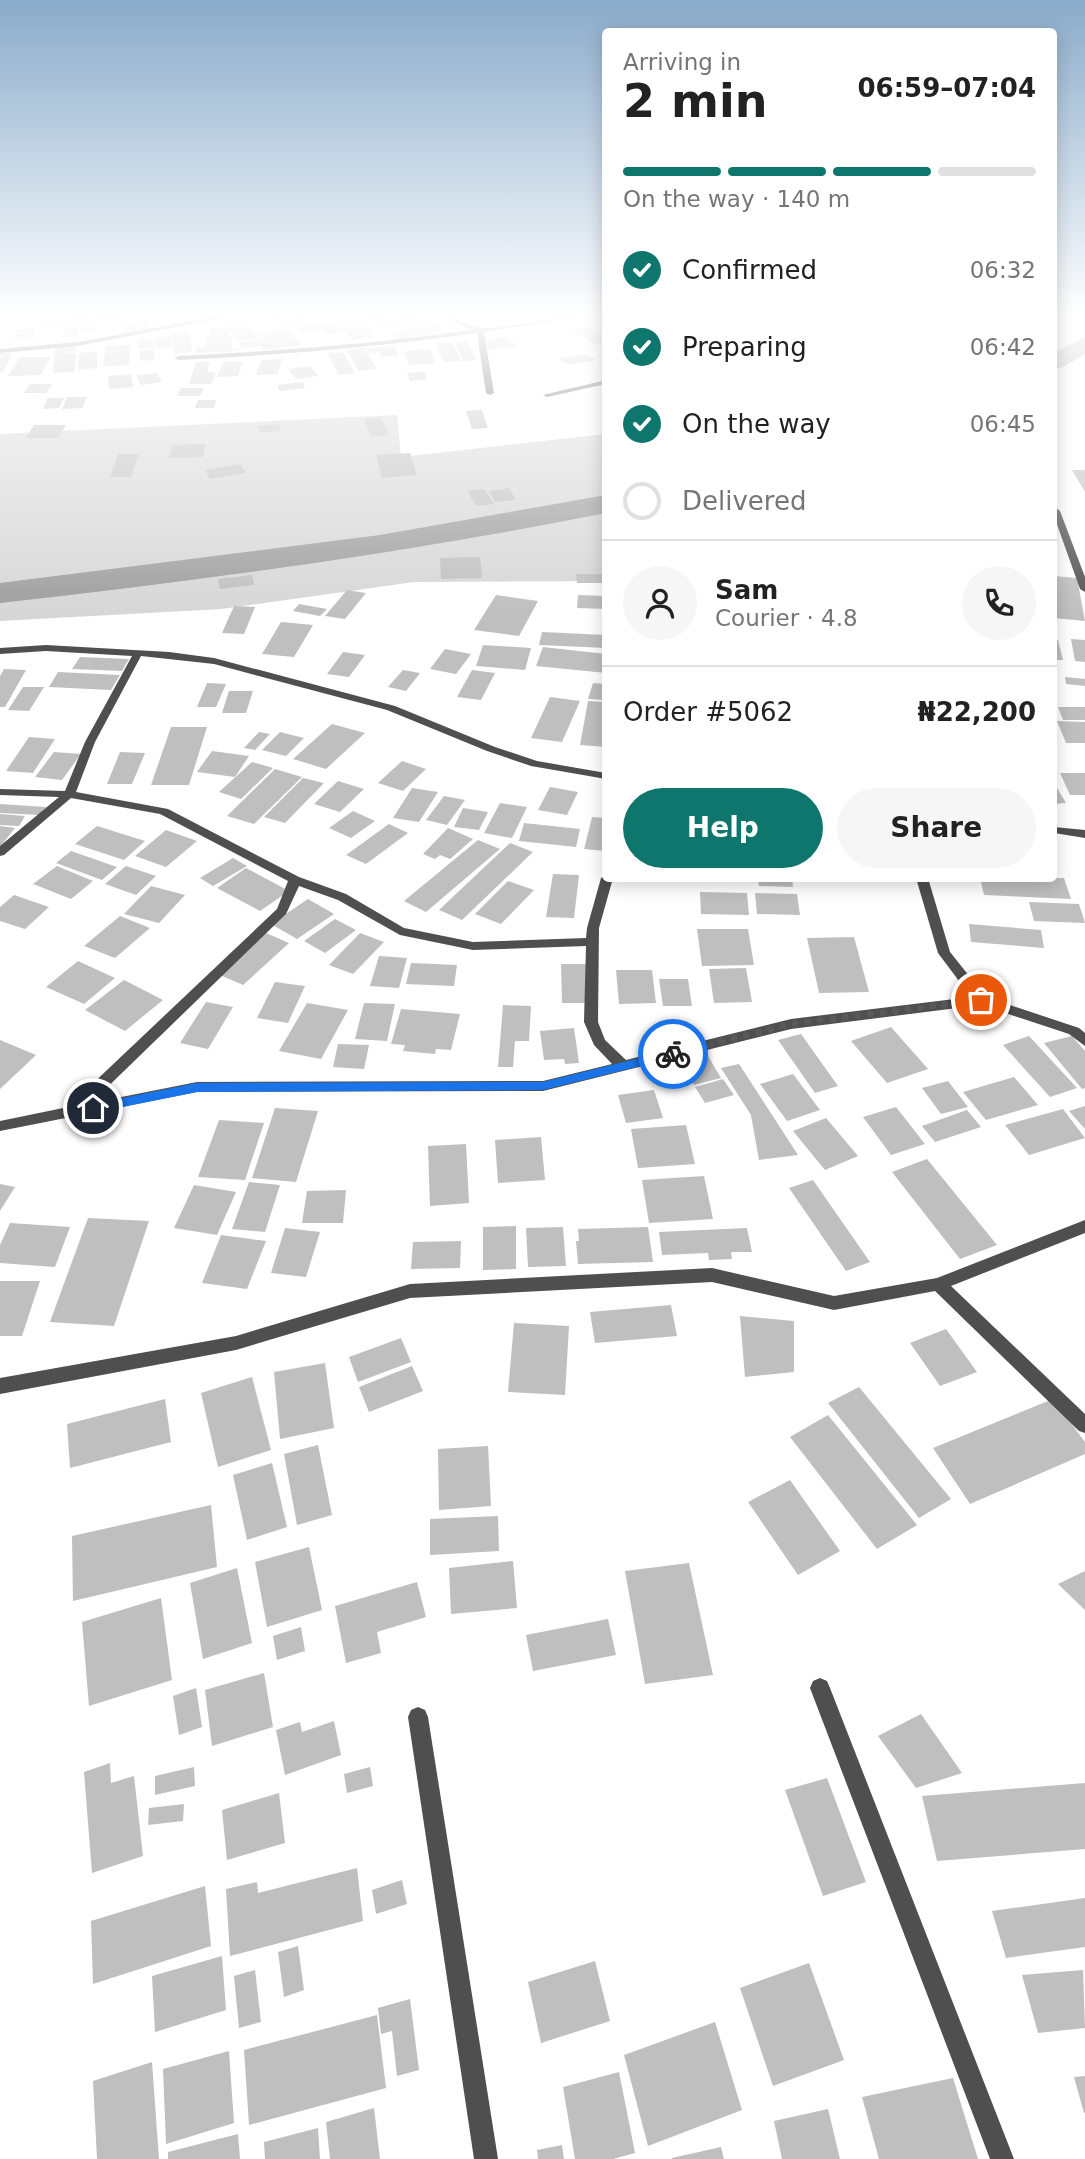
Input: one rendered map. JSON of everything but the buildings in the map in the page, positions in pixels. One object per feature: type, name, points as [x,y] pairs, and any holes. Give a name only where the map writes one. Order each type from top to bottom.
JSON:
[{"type":"street","points":[[1057,514],[1085,590]]},
{"type":"street","points":[[0,651],[46,649],[138,653],[214,661],[391,708],[491,750],[534,764],[602,775]]},
{"type":"street","points":[[0,852],[69,794],[90,742],[138,653]]},
{"type":"street","points":[[0,792],[69,794],[164,811],[295,880],[342,897],[400,931],[473,946],[592,942]]},
{"type":"street","points":[[1057,830],[1085,834]]},
{"type":"street","points":[[71,1113],[282,911],[295,880]]},
{"type":"street","points":[[606,882],[593,928],[591,1022],[599,1042],[623,1066]]},
{"type":"street","points":[[923,882],[944,953],[981,1000]]},
{"type":"street","points":[[0,1126],[197,1087],[543,1086],[791,1024],[981,1000],[1074,1031],[1085,1041]]},
{"type":"street","points":[[0,1386],[236,1343],[410,1291],[712,1275],[834,1303],[938,1284],[1085,1226]]},
{"type":"street","points":[[938,1284],[1085,1425]]},
{"type":"street","points":[[820,1688],[1002,2159]]},
{"type":"street","points":[[418,1717],[486,2159]]},
{"type":"shaded area","points":[[397,416],[401,457],[602,434],[602,581],[414,582],[221,609],[0,621],[0,434]]},
{"type":"waterway","points":[[0,593],[380,545],[602,505]]},
{"type":"way so far","points":[[673,1054],[791,1024],[981,1000]]},
{"type":"route","points":[[93,1108],[197,1087],[543,1086],[673,1054]]}]
